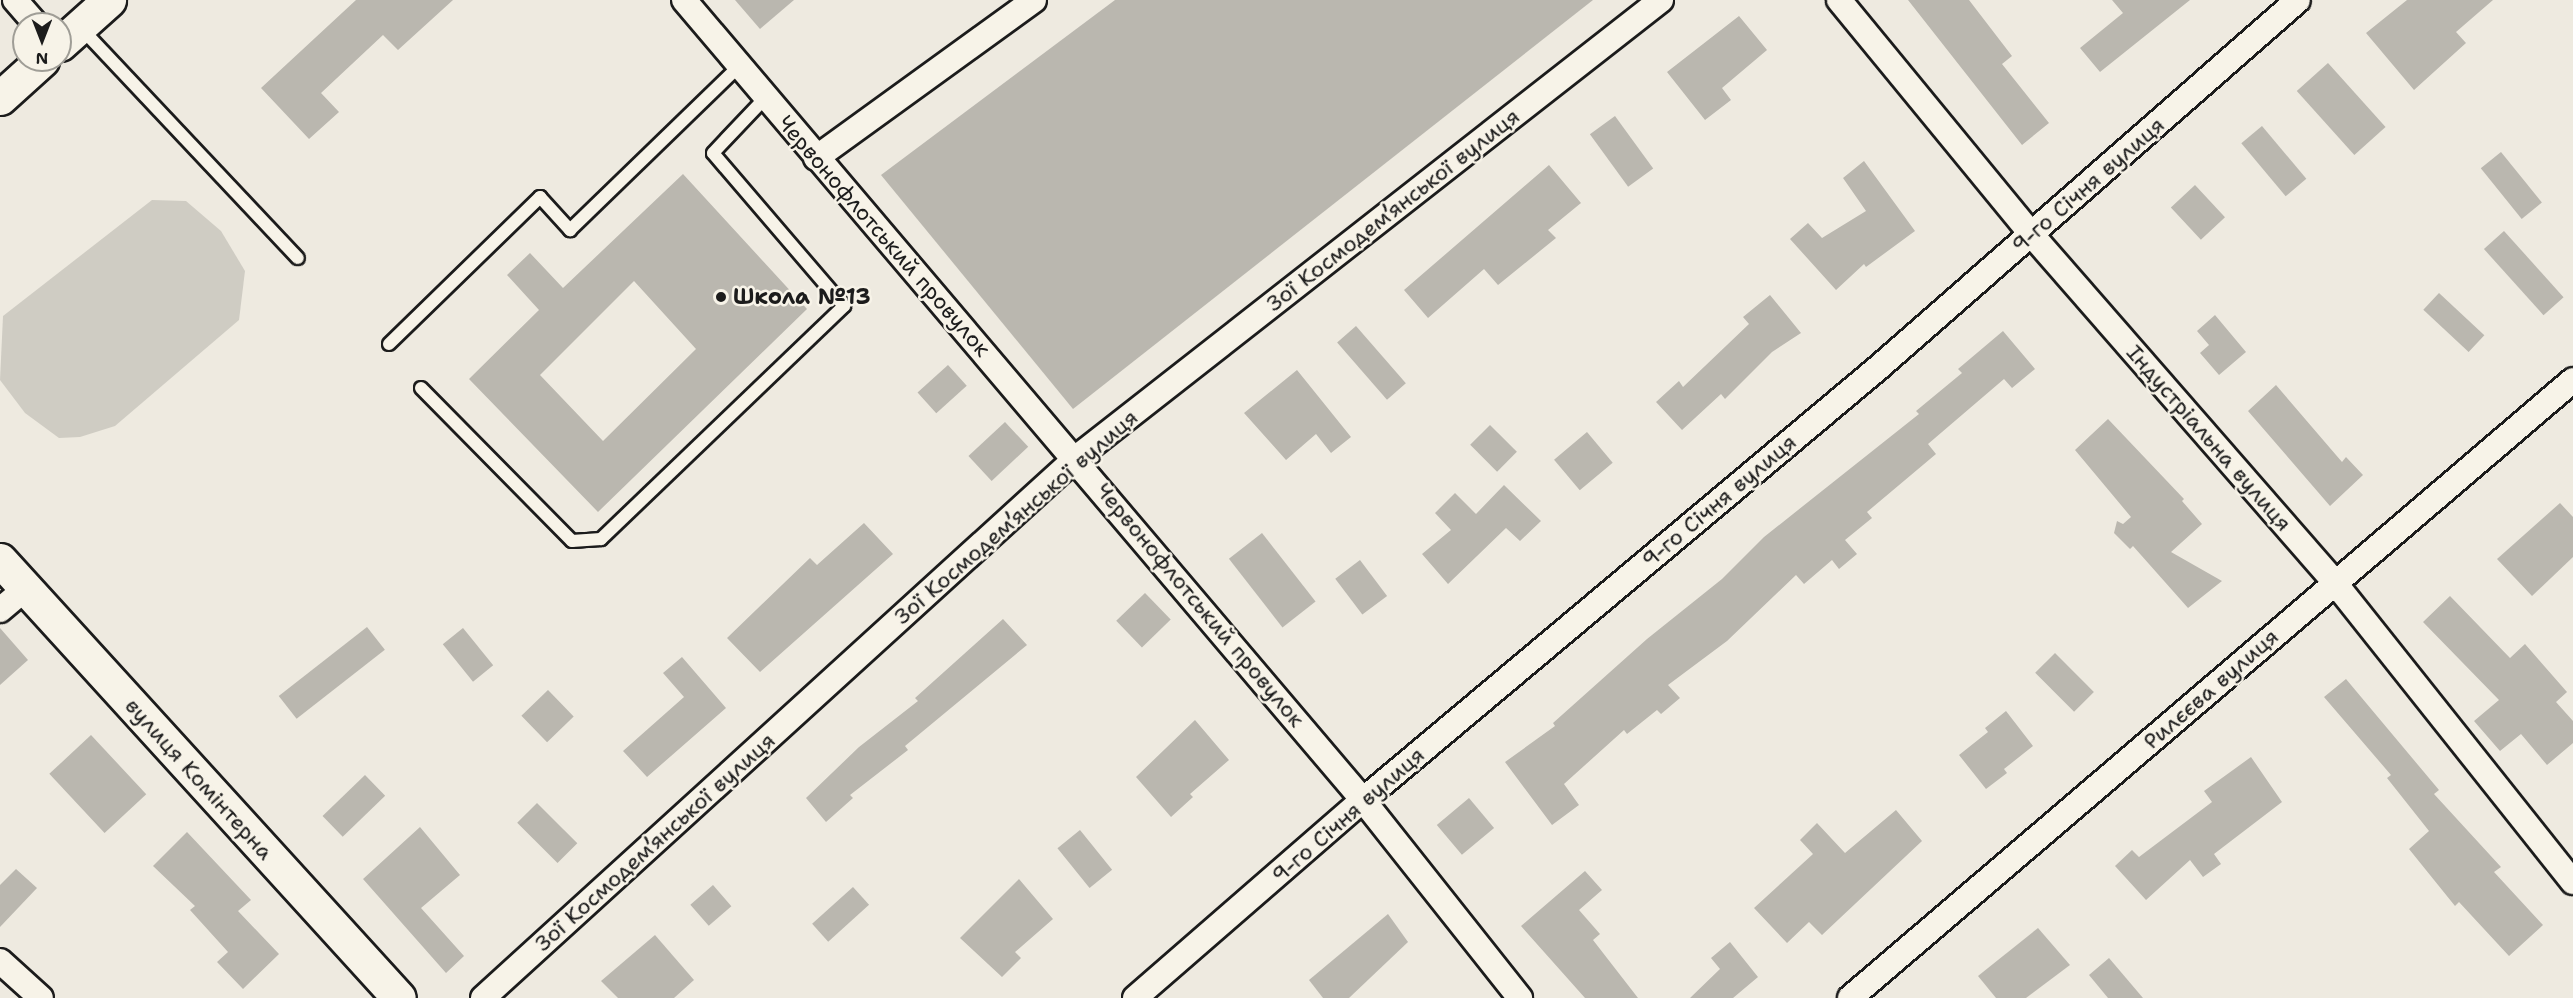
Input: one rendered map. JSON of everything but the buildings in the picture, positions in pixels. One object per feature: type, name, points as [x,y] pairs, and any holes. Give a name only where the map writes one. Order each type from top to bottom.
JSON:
[{"type":"main road","points":[[72,34],[109,0]]},
{"type":"main road","points":[[0,98],[29,72]]},
{"type":"main road","name":"вулиця Комінтерна","points":[[0,560],[399,998]]},
{"type":"street","points":[[15,0],[26,12]]},
{"type":"street","name":"Червонофлотський провулок","points":[[684,0],[816,158],[1076,458],[1363,800],[1520,998]]},
{"type":"street","points":[[816,158],[1034,0]]},
{"type":"street","name":"Зої Космодем’янської вулиця","points":[[483,998],[1076,458],[1661,0]]},
{"type":"street","name":"Індустріальна вулиця","points":[[1839,0],[2031,234],[2335,583],[2573,882]]},
{"type":"street","name":"9-го Січня вулиця","points":[[1135,998],[1363,800],[2031,234],[2298,0]]},
{"type":"street","name":"Рилєєва вулиця","points":[[1850,998],[2573,381]]},
{"type":"street","points":[[0,610],[26,588]]},
{"type":"street","points":[[0,962],[41,998]]},
{"type":"lane","points":[[72,38],[298,258]]},
{"type":"lane","points":[[389,344],[540,196],[570,230],[739,66]]},
{"type":"lane","points":[[421,388],[572,541],[601,540],[844,306],[713,153],[765,98]]},
{"type":"shaded area","points":[[152,200],[186,201],[221,231],[245,271],[239,320],[115,426],[80,437],[59,438],[25,413],[0,380],[3,316]]},
{"type":"place","name":"Школа №13","points":[[721,297]]}]
